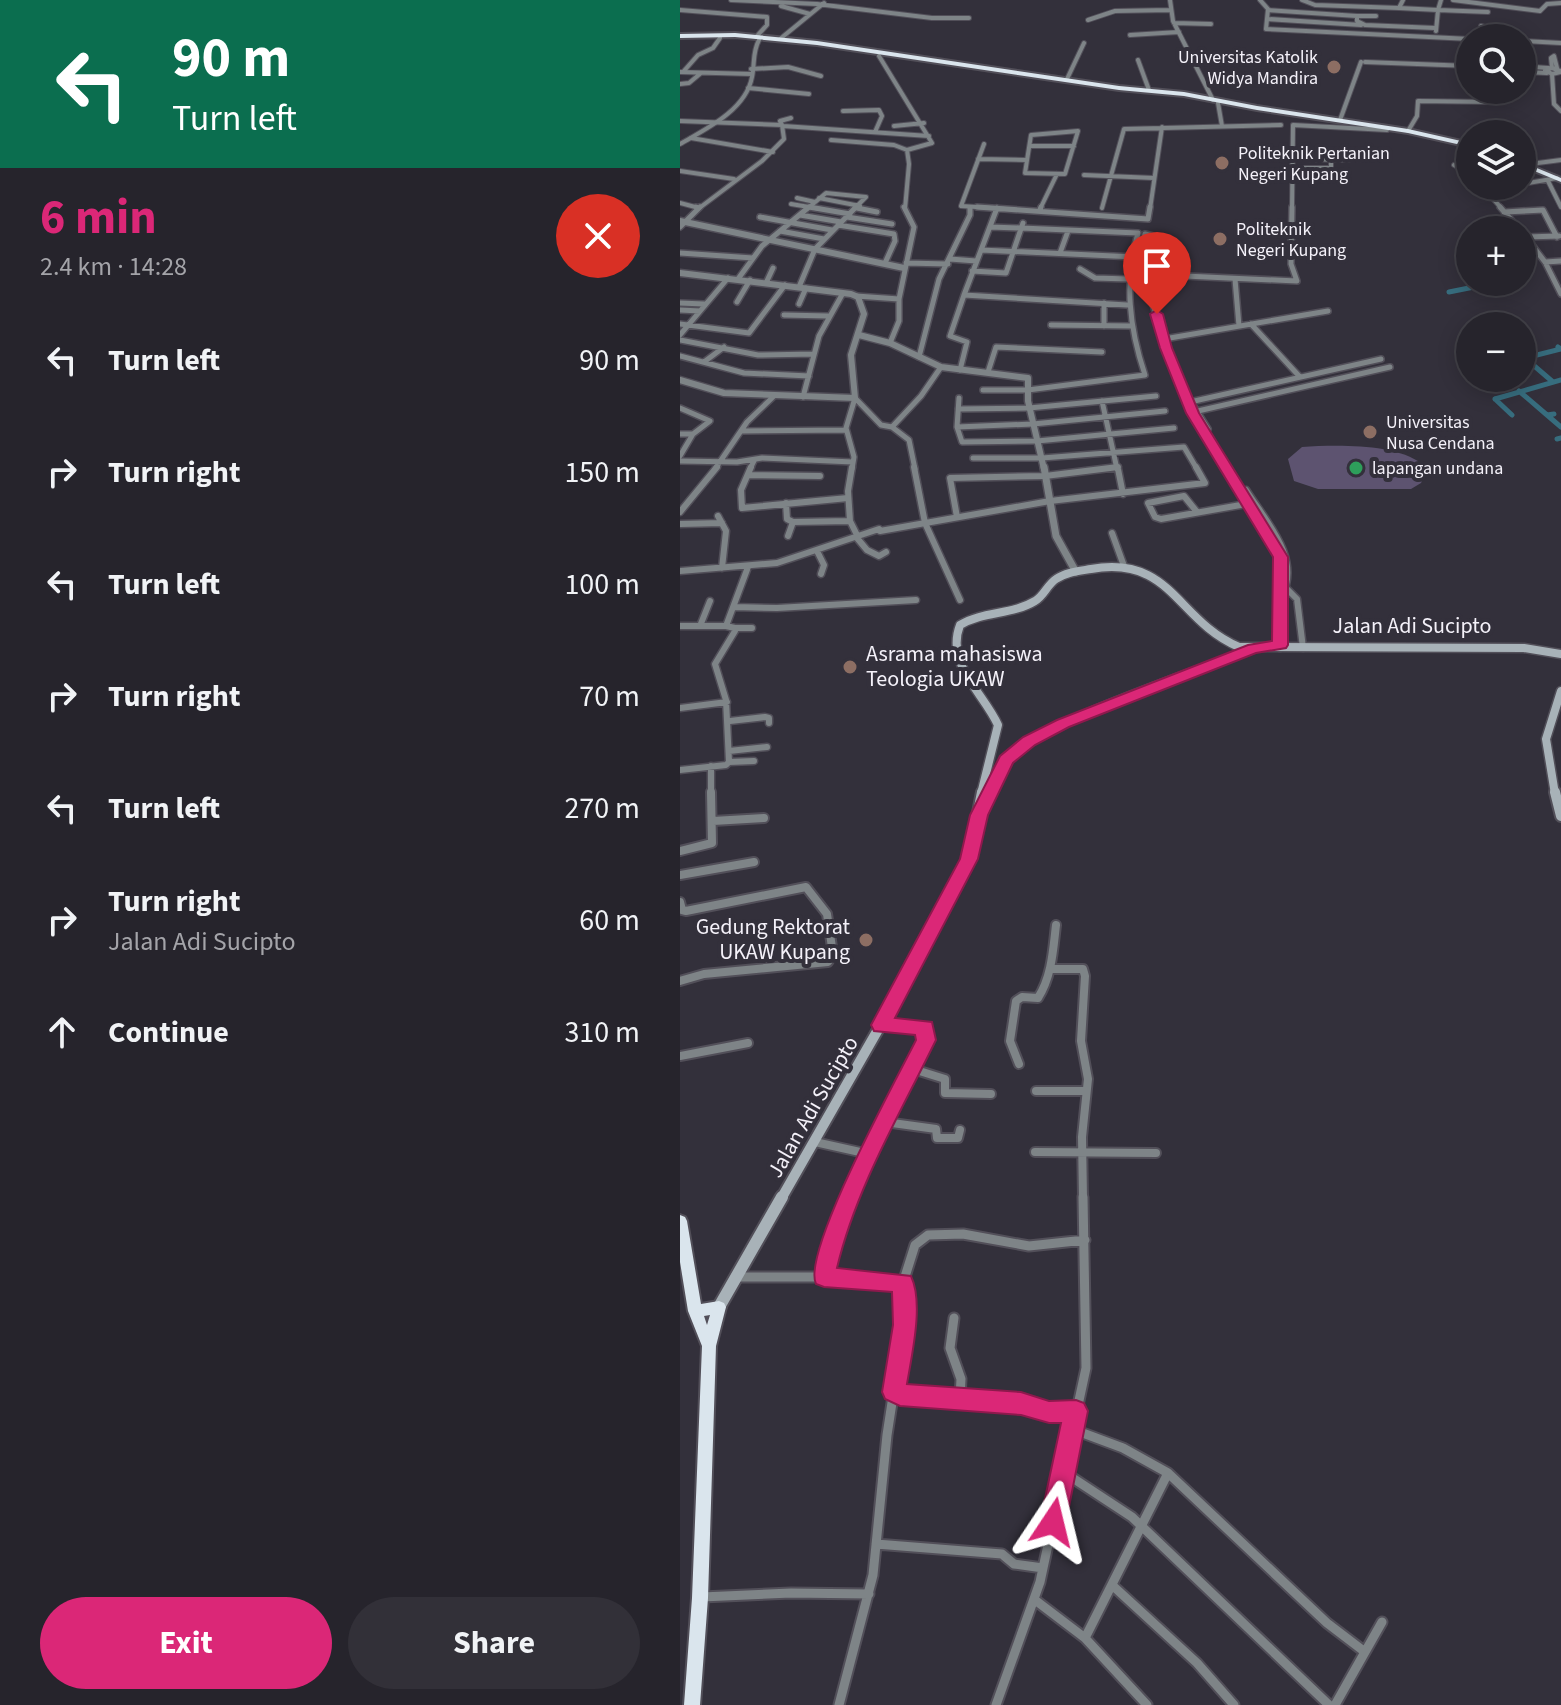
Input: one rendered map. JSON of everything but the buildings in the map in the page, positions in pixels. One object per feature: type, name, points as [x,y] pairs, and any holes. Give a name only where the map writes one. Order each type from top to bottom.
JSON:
[{"type":"highway","points":[[699,37],[757,38],[1182,95]]},
{"type":"highway","points":[[680,38],[780,39],[1149,90],[1407,132]]},
{"type":"highway","points":[[1216,101],[1343,120],[1456,143]]},
{"type":"highway","points":[[1536,165],[1560,178]]},
{"type":"highway","points":[[1536,168],[1560,178]]},
{"type":"highway","points":[[680,1221],[682,1252],[695,1311],[709,1346]]},
{"type":"highway","points":[[692,1705],[700,1598],[709,1346],[719,1307],[695,1311]]},
{"type":"main road","name":"Jalan Adi Sucipto","points":[[719,1307],[881,1025],[969,859],[987,764],[998,725],[959,661],[957,630],[971,618],[1034,602],[1053,581],[1076,572],[1124,566],[1151,572],[1216,639],[1258,649],[1302,646],[1561,651]]},
{"type":"main road","points":[[1561,691],[1546,723],[1544,743],[1561,816]]},
{"type":"street","points":[[731,0],[825,2],[932,18],[969,18]]},
{"type":"street","points":[[1170,0],[1174,23],[1216,101],[1222,126]]},
{"type":"street","points":[[1260,0],[1268,10],[1266,29],[1456,38]]},
{"type":"street","points":[[1302,0],[1315,5],[1488,12]]},
{"type":"street","points":[[1399,8],[1403,0]]},
{"type":"street","points":[[1436,37],[1441,0]]},
{"type":"street","points":[[1453,0],[1506,2],[1541,11],[1547,4],[1561,3]]},
{"type":"street","points":[[772,2],[810,14]]},
{"type":"street","points":[[780,39],[825,2]]},
{"type":"street","points":[[680,10],[767,17],[767,25],[757,38],[754,49],[748,88],[734,108],[680,144]]},
{"type":"street","points":[[1088,20],[1115,11],[1171,10]]},
{"type":"street","points":[[1268,10],[1376,16]]},
{"type":"street","points":[[1357,16],[1357,21],[1365,25]]},
{"type":"street","points":[[1268,19],[1435,28]]},
{"type":"street","points":[[1174,23],[1211,24]]},
{"type":"street","points":[[1130,35],[1179,32]]},
{"type":"street","points":[[682,72],[696,57],[713,48],[720,38]]},
{"type":"street","points":[[1536,42],[1561,43]]},
{"type":"street","points":[[1067,79],[1084,43]]},
{"type":"street","points":[[831,140],[894,145],[907,150],[931,144],[924,123],[879,56]]},
{"type":"street","points":[[1138,60],[1149,90]]},
{"type":"street","points":[[1343,120],[1364,62],[1456,66]]},
{"type":"street","points":[[751,72],[797,68],[814,70],[821,76]]},
{"type":"street","points":[[1536,68],[1556,71]]},
{"type":"street","points":[[682,72],[781,70]]},
{"type":"street","points":[[1536,72],[1556,71]]},
{"type":"street","points":[[1556,71],[1554,104],[1561,109]]},
{"type":"street","points":[[680,84],[689,83],[701,73]]},
{"type":"street","points":[[748,88],[809,94]]},
{"type":"street","points":[[1407,132],[1417,116],[1418,101],[1456,102]]},
{"type":"street","points":[[843,111],[879,110],[882,116],[875,132]]},
{"type":"street","points":[[682,224],[734,179],[773,152],[784,139],[782,124],[775,111]]},
{"type":"street","points":[[782,124],[791,118]]},
{"type":"street","points":[[680,121],[928,133]]},
{"type":"street","points":[[894,126],[924,123]]},
{"type":"street","points":[[913,125],[914,129],[928,133]]},
{"type":"street","points":[[1102,208],[1124,129],[1281,125]]},
{"type":"street","points":[[1141,274],[1297,281],[1291,264],[1293,125],[1387,130]]},
{"type":"street","points":[[984,144],[961,206],[1148,219],[1162,127]]},
{"type":"street","points":[[1078,131],[1074,146],[1065,174],[1025,173],[1031,135],[1078,131]]},
{"type":"street","points":[[680,134],[773,152]]},
{"type":"street","points":[[1030,146],[1074,146]]},
{"type":"street","points":[[890,343],[899,321],[899,299],[914,227],[904,208],[909,164],[907,150]]},
{"type":"street","points":[[978,159],[1027,160]]},
{"type":"street","points":[[1293,164],[1359,160]]},
{"type":"street","points":[[1543,166],[1561,160]]},
{"type":"street","points":[[1293,164],[1330,168],[1332,162]]},
{"type":"street","points":[[680,171],[734,179]]},
{"type":"street","points":[[1040,210],[1057,174]]},
{"type":"street","points":[[1084,175],[1154,178]]},
{"type":"street","points":[[1536,182],[1560,178]]},
{"type":"street","points":[[1548,181],[1561,207]]},
{"type":"street","points":[[738,279],[768,241],[831,191],[866,197],[824,239],[802,287],[799,304]]},
{"type":"street","points":[[797,198],[877,212]]},
{"type":"street","points":[[1494,200],[1508,216]]},
{"type":"street","points":[[680,203],[699,208]]},
{"type":"street","points":[[791,204],[892,224]]},
{"type":"street","points":[[919,357],[924,347],[933,296],[970,215],[970,208]]},
{"type":"street","points":[[960,370],[967,342],[950,336],[997,208]]},
{"type":"street","points":[[1504,212],[1543,210],[1559,236]]},
{"type":"street","points":[[799,215],[894,234],[895,241],[885,263]]},
{"type":"street","points":[[760,217],[832,230]]},
{"type":"street","points":[[682,224],[885,263],[905,265],[976,261]]},
{"type":"street","points":[[972,271],[1006,273],[1021,226]]},
{"type":"street","points":[[983,390],[1028,390],[1145,375],[1127,305],[1131,257],[1138,233],[990,227]]},
{"type":"street","points":[[780,231],[824,239]]},
{"type":"street","points":[[1060,253],[1068,231]]},
{"type":"street","points":[[1153,236],[1145,234],[1138,268],[1150,289],[1164,339],[1189,400],[1280,549],[1287,589],[1297,599],[1302,646]]},
{"type":"street","points":[[1536,234],[1559,236]]},
{"type":"street","points":[[981,250],[1140,257]]},
{"type":"street","points":[[1536,250],[1561,294]]},
{"type":"street","points":[[680,253],[753,258]]},
{"type":"street","points":[[1545,262],[1561,261]]},
{"type":"street","points":[[766,283],[773,268]]},
{"type":"street","points":[[1080,269],[1095,278],[1128,279]]},
{"type":"street","points":[[680,273],[899,299]]},
{"type":"street","points":[[728,278],[680,337],[760,355],[814,354]]},
{"type":"street","points":[[1235,279],[1239,326]]},
{"type":"street","points":[[737,302],[750,280]]},
{"type":"street","points":[[680,324],[749,333],[785,285]]},
{"type":"street","points":[[803,397],[828,316],[843,293]]},
{"type":"street","points":[[964,295],[1127,305]]},
{"type":"street","points":[[856,296],[864,314],[851,355],[855,398],[846,430],[853,450],[848,498],[850,521],[857,538],[869,552],[879,556],[886,552]]},
{"type":"street","points":[[680,303],[704,304]]},
{"type":"street","points":[[1104,303],[1104,326]]},
{"type":"street","points":[[680,310],[700,311]]},
{"type":"street","points":[[1164,339],[1328,311]]},
{"type":"street","points":[[784,315],[828,316]]},
{"type":"street","points":[[1251,324],[1300,377]]},
{"type":"street","points":[[1051,325],[1132,326]]},
{"type":"street","points":[[859,335],[890,343],[941,367],[1027,377],[1029,408],[1058,543],[1076,572]]},
{"type":"street","points":[[704,362],[724,347]]},
{"type":"street","points":[[988,372],[994,349],[998,347],[1102,352]]},
{"type":"street","points":[[680,356],[744,373],[809,376]]},
{"type":"street","points":[[1189,400],[1381,359]]},
{"type":"street","points":[[892,427],[921,396],[941,367]]},
{"type":"street","points":[[1198,411],[1390,367]]},
{"type":"street","points":[[680,380],[724,393],[855,398],[881,425],[892,427],[909,440],[925,523],[960,600]]},
{"type":"street","points":[[680,512],[742,431],[774,396]]},
{"type":"street","points":[[958,409],[1029,408],[1156,396]]},
{"type":"street","points":[[959,398],[957,427],[962,442],[1037,441],[1174,428]]},
{"type":"street","points":[[1189,400],[1217,448]]},
{"type":"street","points":[[1102,401],[1123,494]]},
{"type":"street","points":[[680,408],[710,421],[693,434],[680,459],[721,462],[762,458],[853,462]]},
{"type":"street","points":[[957,427],[1033,424],[1165,411]]},
{"type":"street","points":[[742,431],[846,430]]},
{"type":"street","points":[[680,434],[693,434]]},
{"type":"street","points":[[680,571],[789,561],[879,529],[1050,501],[1205,483],[1184,447],[1042,458],[973,458]]},
{"type":"street","points":[[754,461],[741,490],[741,508],[848,498]]},
{"type":"street","points":[[957,517],[950,478],[1045,476],[1118,469]]},
{"type":"street","points":[[749,475],[820,476]]},
{"type":"street","points":[[1197,512],[1182,495],[1148,503],[1159,519],[1250,503]]},
{"type":"street","points":[[786,503],[787,520],[793,522],[850,521]]},
{"type":"street","points":[[680,524],[720,520],[726,535],[722,568]]},
{"type":"street","points":[[788,536],[793,522]]},
{"type":"street","points":[[694,532],[696,524]]},
{"type":"street","points":[[1112,533],[1124,566]]},
{"type":"street","points":[[817,551],[824,565],[821,574]]},
{"type":"street","points":[[729,762],[730,725],[726,687],[715,664],[748,567]]},
{"type":"street","points":[[1280,646],[1281,597],[1286,578]]},
{"type":"street","points":[[1281,597],[1287,589]]},
{"type":"street","points":[[734,607],[777,608],[916,600]]},
{"type":"street","points":[[700,626],[710,601]]},
{"type":"street","points":[[680,636],[682,626],[752,628]]},
{"type":"street","points":[[979,815],[1006,760],[1029,741],[1063,724],[1258,649]]},
{"type":"street","points":[[680,708],[727,702]]},
{"type":"street","points":[[730,725],[765,717],[769,718],[769,723]]},
{"type":"street","points":[[729,751],[767,747]]},
{"type":"street","points":[[680,770],[754,761]]},
{"type":"street","points":[[680,851],[712,844],[711,766]]},
{"type":"street","points":[[713,821],[764,818]]},
{"type":"street","points":[[680,875],[754,862]]},
{"type":"street","points":[[680,902],[682,910],[686,911],[806,887],[827,914],[833,958],[828,962],[704,974],[680,981]]},
{"type":"street","points":[[1019,1064],[1010,1041],[1016,1001],[1022,997],[1038,998],[1050,969],[1056,925]]},
{"type":"street","points":[[996,1705],[1035,1600],[1086,1368],[1083,1288],[1086,1065],[1081,1041],[1085,976],[1079,968],[1050,969]]},
{"type":"street","points":[[824,1277],[833,1236],[869,1154],[926,1040],[926,1028],[881,1025]]},
{"type":"street","points":[[680,1056],[748,1043]]},
{"type":"street","points":[[913,1069],[945,1079],[945,1093],[991,1094]]},
{"type":"street","points":[[1036,1091],[1086,1091]]},
{"type":"street","points":[[885,1122],[931,1128],[937,1130],[937,1138],[958,1138],[960,1130]]},
{"type":"street","points":[[815,1142],[869,1154]]},
{"type":"street","points":[[1035,1152],[1156,1153]]},
{"type":"street","points":[[839,1705],[869,1594],[904,1325],[903,1283],[915,1245],[928,1235],[963,1234],[1029,1246],[1085,1240]]},
{"type":"street","points":[[735,1277],[824,1277],[903,1283]]},
{"type":"street","points":[[954,1318],[950,1348],[961,1379],[960,1398]]},
{"type":"street","points":[[894,1392],[900,1395],[1021,1404],[1049,1412],[1076,1411]]},
{"type":"street","points":[[1072,1429],[1123,1448],[1168,1473],[1327,1623],[1365,1652]]},
{"type":"street","points":[[1062,1471],[1117,1505],[1332,1705],[1382,1622]]},
{"type":"street","points":[[1085,1638],[1168,1473]]},
{"type":"street","points":[[876,1544],[1002,1554],[1014,1564],[1043,1568]]},
{"type":"street","points":[[1112,1585],[1197,1663],[1234,1705]]},
{"type":"street","points":[[700,1598],[791,1593],[869,1594]]},
{"type":"street","points":[[1035,1600],[1085,1638],[1147,1705]]},
{"type":"shaded area","name":"lapangan undana","points":[[1302,447],[1364,447],[1396,452],[1422,464],[1425,475],[1421,483],[1411,489],[1318,489],[1294,481],[1288,459]]},
{"type":"waterway","points":[[1449,292],[1456,291]]},
{"type":"waterway","points":[[1553,382],[1525,358],[1561,349],[1558,347]]},
{"type":"waterway","points":[[1536,387],[1561,380]]},
{"type":"waterway","points":[[1512,415],[1495,399],[1519,392]]},
{"type":"waterway","points":[[1520,392],[1547,415]]},
{"type":"waterway","points":[[1547,415],[1554,414]]},
{"type":"waterway","points":[[1547,415],[1561,427]]},
{"type":"waterway","points":[[1557,439],[1561,438]]},
{"type":"place","name":"Universitas Katolik Widya Mandira","points":[[1334,67]]},
{"type":"place","name":"Politeknik Pertanian Negeri Kupang","points":[[1222,163]]},
{"type":"place","name":"Politeknik Negeri Kupang","points":[[1220,239]]},
{"type":"place","name":"Universitas Nusa Cendana","points":[[1370,432]]},
{"type":"place","name":"lapangan undana","points":[[1356,468]]},
{"type":"place","name":"Asrama mahasiswa Teologia UKAW","points":[[850,667]]},
{"type":"place","name":"Gedung Rektorat UKAW Kupang","points":[[866,940]]},
{"type":"route","points":[[1053,1522],[1076,1411],[1049,1412],[1021,1404],[900,1395],[894,1392],[904,1325],[903,1283],[824,1277],[833,1236],[851,1193],[926,1040],[925,1027],[881,1025],[969,859],[979,815],[989,801],[1006,760],[1029,741],[1063,724],[1253,649],[1280,645],[1281,557],[1193,413],[1166,348],[1157,314]]}]
